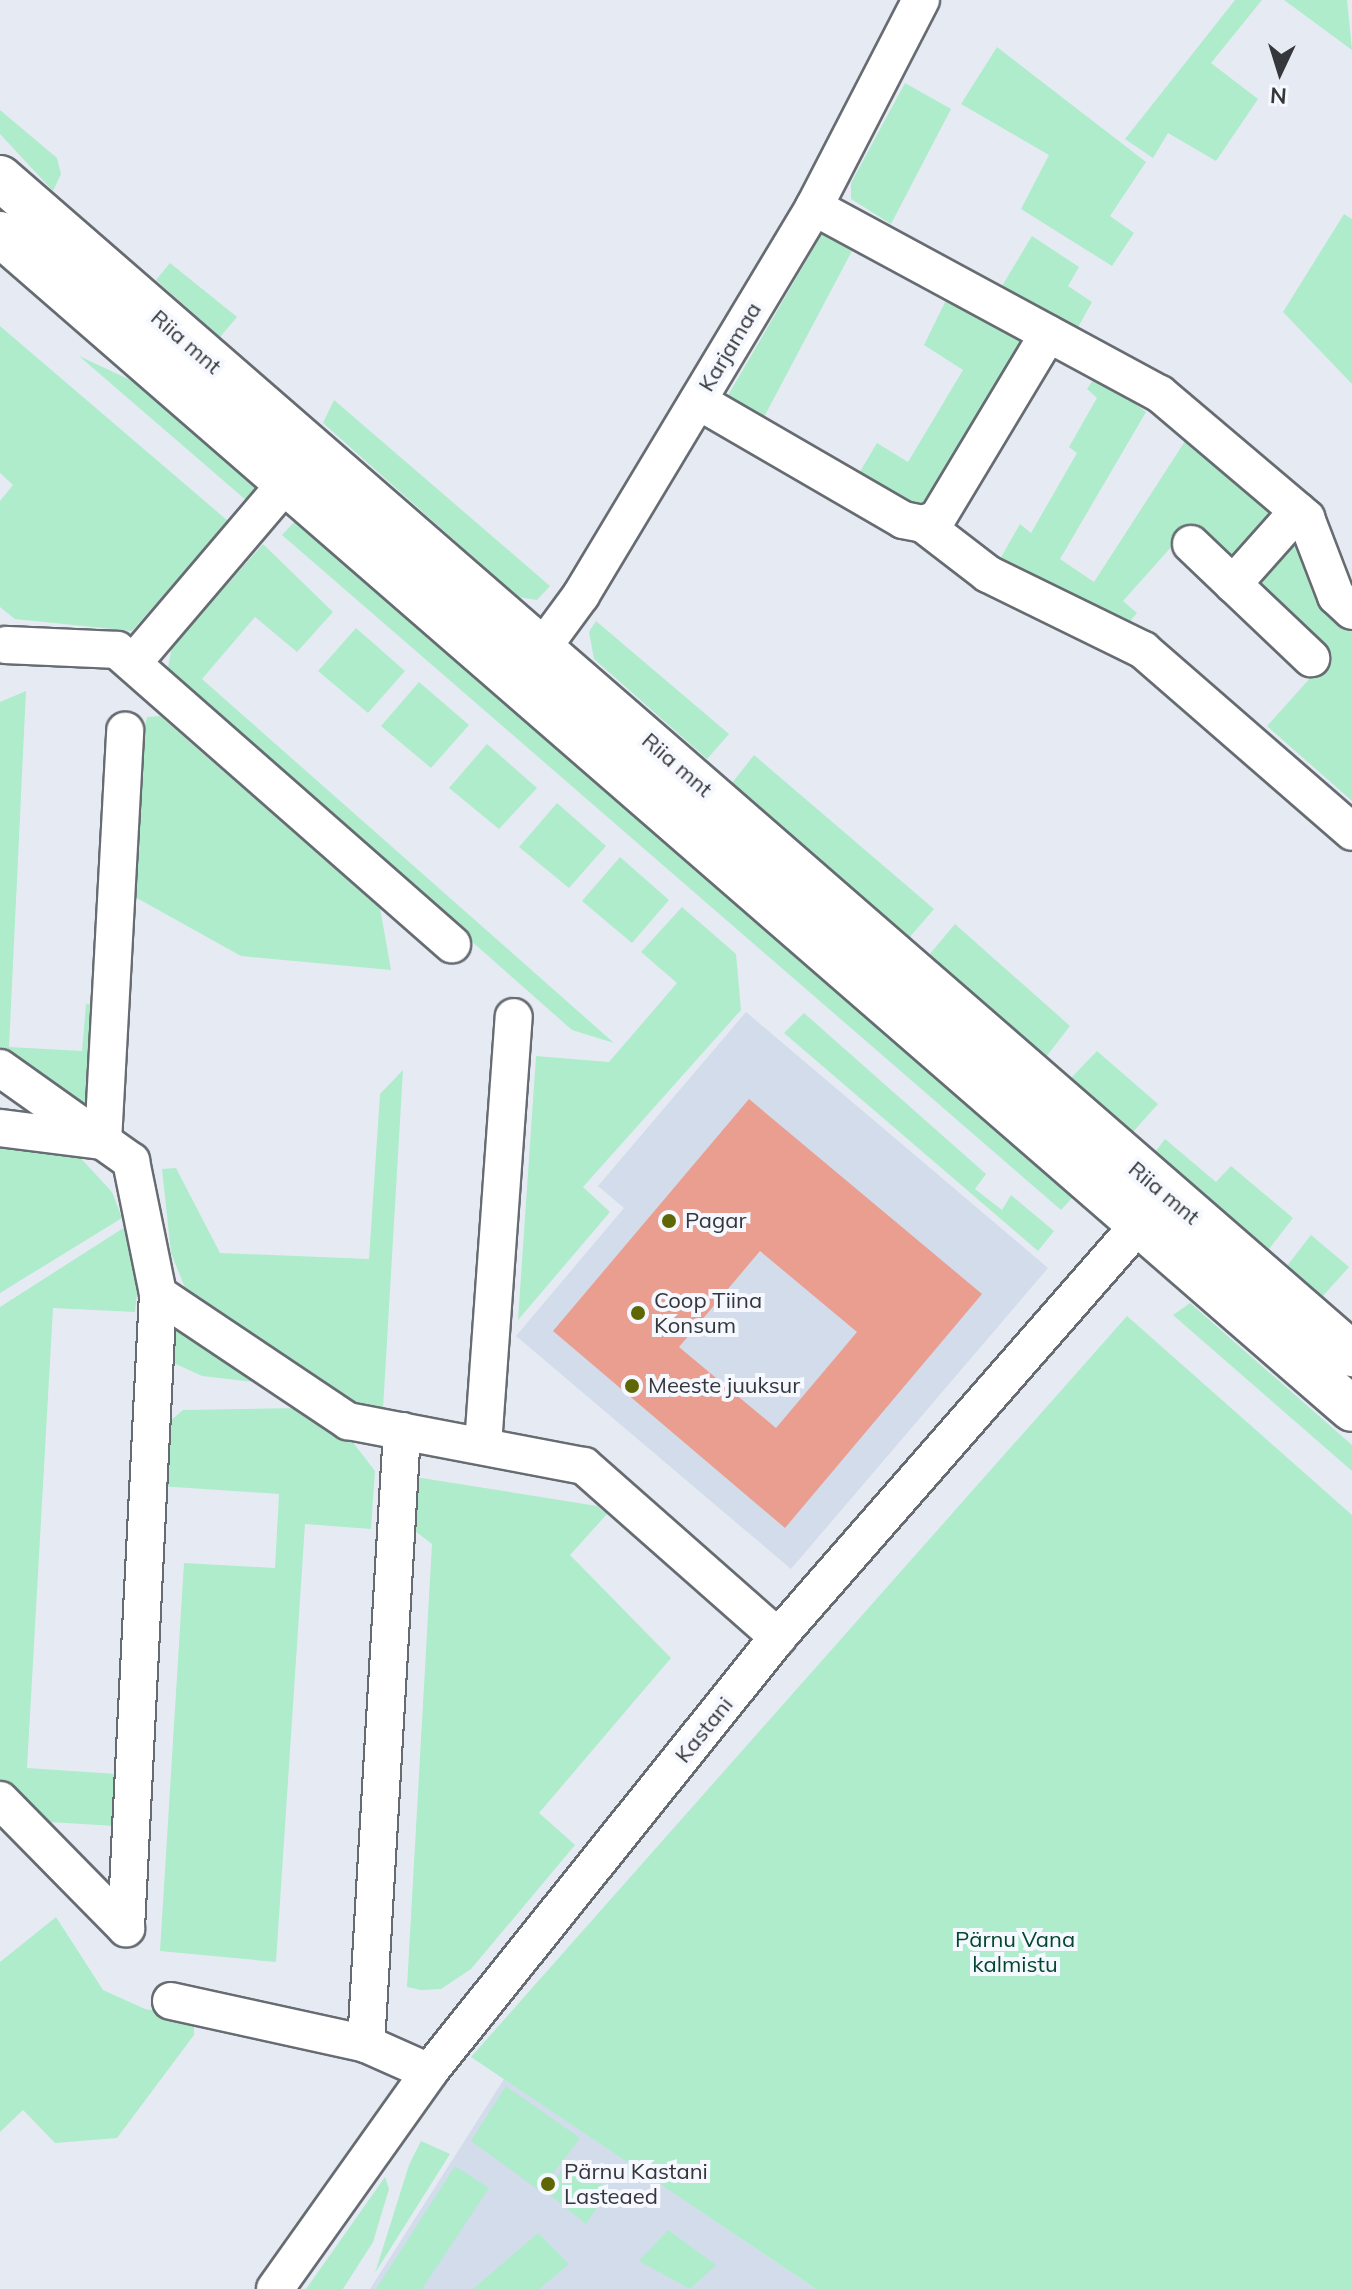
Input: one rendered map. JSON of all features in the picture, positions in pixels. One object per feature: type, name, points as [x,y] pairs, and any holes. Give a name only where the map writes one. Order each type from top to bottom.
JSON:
[{"type":"main road","name":"Riia mnt","points":[[0,178],[301,466],[1152,1209],[1352,1409]]},
{"type":"main road","name":"Riia mnt","points":[[0,234],[301,466]]},
{"type":"main road","name":"Riia mnt","points":[[1152,1209],[1352,1354]]},
{"type":"street","name":"Karjamaa","points":[[530,665],[698,401],[814,207],[920,0]]},
{"type":"street","points":[[814,207],[1160,394],[1298,511],[1336,596],[1352,611]]},
{"type":"street","points":[[923,524],[937,519],[1048,334]]},
{"type":"street","points":[[698,401],[903,520],[923,524],[988,574],[1143,650],[1352,832]]},
{"type":"street","points":[[133,663],[301,466]]},
{"type":"street","points":[[1233,584],[1298,511]]},
{"type":"street","points":[[1191,544],[1311,658]]},
{"type":"street","points":[[2,646],[117,650],[452,944]]},
{"type":"street","points":[[103,1141],[125,731]]},
{"type":"street","points":[[483,1445],[514,1017]]},
{"type":"street","points":[[0,1068],[131,1161],[158,1294],[126,1928],[0,1800]]},
{"type":"street","points":[[0,1128],[103,1141]]},
{"type":"street","name":"Kastani","points":[[275,2289],[429,2072],[778,1637],[1152,1209]]},
{"type":"street","points":[[158,1294],[348,1421],[584,1466],[778,1637]]},
{"type":"street","points":[[366,2044],[402,1431]]},
{"type":"street","points":[[171,2001],[366,2044],[429,2072]]},
{"type":"shaded area","points":[[746,1012],[1048,1268],[791,1569],[516,1336],[624,1208],[598,1186]]},
{"type":"shaded area","name":"Pärnu Kastani Lasteaed","points":[[504,2079],[816,2289],[370,2289]]},
{"type":"green space","points":[[1235,0],[1262,0],[1211,63],[1258,99],[1216,161],[1168,133],[1153,158],[1125,139]]},
{"type":"green space","points":[[1284,0],[1347,0],[1352,50]]},
{"type":"green space","points":[[997,47],[1146,162],[1110,216],[1134,233],[1112,266],[1021,209],[1049,155],[961,104]]},
{"type":"green space","points":[[905,83],[951,109],[891,224],[851,199],[851,183]]},
{"type":"green space","points":[[0,110],[57,158],[61,174],[53,191],[0,134]]},
{"type":"green space","points":[[1344,214],[1352,219],[1352,384],[1283,312]]},
{"type":"green space","points":[[823,232],[853,249],[763,419],[723,404]]},
{"type":"green space","points":[[1032,236],[1079,267],[1068,286],[1092,302],[1076,331],[1002,286]]},
{"type":"green space","points":[[170,263],[237,317],[220,337],[156,280]]},
{"type":"green space","points":[[950,292],[1029,348],[921,515],[855,480],[877,443],[908,462],[963,370],[924,345]]},
{"type":"green space","points":[[0,326],[228,521],[132,631],[15,619],[0,607],[0,501],[13,485],[0,473]]},
{"type":"green space","points":[[79,356],[139,384],[259,487],[247,501]]},
{"type":"green space","points":[[1097,374],[1146,412],[1060,559],[1094,582],[1187,438],[1278,511],[1230,560],[1190,526],[1123,601],[1137,613],[1122,631],[995,568],[1020,524],[1031,533],[1077,453],[1069,447],[1097,398],[1087,389]]},
{"type":"green space","points":[[334,400],[550,586],[537,600],[518,597],[323,423]]},
{"type":"green space","points":[[297,519],[1073,1197],[1061,1210],[282,535]]},
{"type":"green space","points":[[1300,530],[1352,627],[1352,801],[1267,726],[1329,657],[1256,578]]},
{"type":"green space","points":[[263,544],[333,612],[297,652],[255,617],[202,679],[614,1043],[572,1030],[175,679],[168,667],[172,647]]},
{"type":"green space","points":[[596,621],[729,734],[707,759],[594,659],[589,632]]},
{"type":"green space","points":[[356,628],[405,671],[368,713],[318,671]]},
{"type":"green space","points":[[419,682],[469,725],[431,768],[381,726]]},
{"type":"green space","points":[[26,691],[9,1047],[82,1051],[86,1004],[100,1005],[92,1119],[0,1053],[0,702]]},
{"type":"green space","points":[[160,716],[380,908],[391,970],[241,956],[135,897],[144,730],[147,717]]},
{"type":"green space","points":[[487,744],[537,788],[499,829],[449,788]]},
{"type":"green space","points":[[754,755],[934,909],[909,938],[732,783]]},
{"type":"green space","points":[[557,803],[606,846],[569,888],[519,847]]},
{"type":"green space","points":[[620,857],[669,900],[632,943],[582,901]]},
{"type":"green space","points":[[682,907],[736,954],[741,1010],[583,1187],[610,1212],[518,1320],[536,1056],[609,1062],[677,983],[641,952]]},
{"type":"green space","points":[[955,924],[1070,1026],[1046,1057],[929,955]]},
{"type":"green space","points":[[804,1013],[986,1174],[975,1189],[1002,1210],[1011,1195],[1054,1231],[1038,1251],[784,1033]]},
{"type":"green space","points":[[1097,1051],[1158,1104],[1132,1133],[1071,1078]]},
{"type":"green space","points":[[403,1070],[383,1409],[346,1401],[188,1295],[171,1253],[162,1169],[176,1168],[220,1253],[369,1259],[380,1094]]},
{"type":"green space","points":[[0,1139],[75,1152],[112,1192],[122,1218],[0,1293]]},
{"type":"green space","points":[[1165,1139],[1216,1182],[1231,1166],[1293,1218],[1269,1249],[1155,1152]]},
{"type":"green space","points":[[125,1227],[139,1276],[135,1312],[53,1308],[27,1768],[117,1774],[116,1826],[31,1821],[0,1789],[0,1307]]},
{"type":"green space","points":[[1311,1235],[1349,1267],[1321,1298],[1286,1267]]},
{"type":"green space","points":[[1190,1303],[1352,1445],[1352,1471],[1173,1315]]},
{"type":"green space","points":[[171,1316],[184,1321],[254,1382],[202,1376],[176,1364],[166,1350]]},
{"type":"green space","name":"Pärnu Vana kalmistu","points":[[1127,1316],[1352,1515],[1352,2289],[816,2289],[471,2057]]},
{"type":"green space","points":[[303,1408],[345,1432],[375,1471],[371,1529],[305,1524],[276,1962],[160,1951],[184,1563],[275,1568],[279,1494],[159,1486],[163,1427],[183,1410]]},
{"type":"green space","points":[[409,1476],[597,1506],[607,1514],[570,1555],[671,1658],[539,1813],[575,1845],[471,1969],[441,1989],[421,1990],[407,1987],[432,1544],[407,1525]]},
{"type":"green space","points":[[56,1917],[103,1990],[145,2009],[194,2017],[194,2035],[117,2138],[55,2143],[23,2110],[0,2132],[0,1962]]},
{"type":"green space","points":[[506,2086],[580,2138],[540,2191],[471,2141]]},
{"type":"green space","points":[[421,2141],[450,2154],[375,2273],[409,2165]]},
{"type":"green space","points":[[570,2159],[609,2190],[586,2224],[546,2192]]},
{"type":"green space","points":[[455,2166],[489,2188],[422,2289],[376,2289]]},
{"type":"green space","points":[[385,2177],[389,2189],[373,2242],[343,2289],[306,2289]]},
{"type":"green space","points":[[668,2230],[716,2265],[690,2289],[639,2261]]},
{"type":"green space","points":[[538,2233],[569,2264],[539,2289],[473,2289]]},
{"type":"building","name":"Coop Tiina Konsum","points":[[749,1099],[982,1294],[785,1528],[553,1331]],"holes":[[[760,1251],[857,1332],[776,1428],[679,1347]]]},
{"type":"place","name":"Pagar","points":[[669,1221]]},
{"type":"place","name":"Coop Tiina Konsum","points":[[638,1313]]},
{"type":"place","name":"Meeste juuksur","points":[[632,1386]]},
{"type":"place","name":"Pärnu Kastani Lasteaed","points":[[548,2184]]}]
